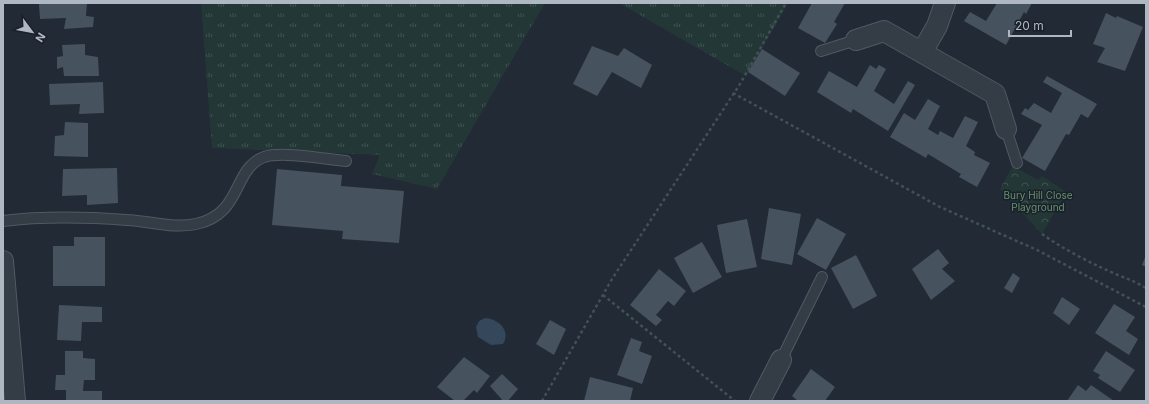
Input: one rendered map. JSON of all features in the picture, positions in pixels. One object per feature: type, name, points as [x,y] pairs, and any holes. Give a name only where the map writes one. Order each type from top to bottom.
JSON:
[{"type":"street","points":[[922,52],[937,26],[945,3]]},
{"type":"street","points":[[856,40],[884,31],[995,94],[1006,128]]},
{"type":"street","points":[[3,262],[15,401]]},
{"type":"street","points":[[760,401],[781,360]]},
{"type":"lane","points":[[821,51],[856,40]]},
{"type":"lane","points":[[1006,128],[1017,163]]},
{"type":"lane","points":[[3,221],[25,218],[127,220],[169,225],[195,224],[206,222],[222,213],[230,202],[247,170],[254,163],[265,157],[281,155],[346,161]]},
{"type":"lane","points":[[781,360],[822,277]]},
{"type":"path","points":[[542,401],[603,295],[734,93],[786,3]]},
{"type":"path","points":[[734,93],[940,208],[1037,250],[1146,307]]},
{"type":"path","points":[[1042,234],[1064,248],[1118,276],[1131,279],[1146,288]]},
{"type":"path","points":[[603,295],[735,401]]},
{"type":"green space","points":[[201,3],[545,3],[437,189],[372,174],[380,155],[212,148]]},
{"type":"green space","points":[[619,3],[788,3],[746,76]]},
{"type":"green space","name":"Bury Hill Close Playground","points":[[1013,166],[1038,180],[1042,176],[1066,192],[1042,234],[1000,189]]},
{"type":"water","points":[[485,318],[499,323],[505,330],[506,335],[503,344],[491,345],[478,337],[476,327],[479,321]]},
{"type":"building","points":[[34,3],[87,3],[86,16],[94,17],[93,27],[64,29],[66,18],[40,19],[39,4]]},
{"type":"building","points":[[812,3],[845,3],[834,22],[837,24],[825,43],[798,28]]},
{"type":"building","points":[[997,3],[1032,3],[1026,14],[1024,12],[1006,45],[964,21],[970,12],[986,21]]},
{"type":"building","points":[[1106,13],[1143,27],[1125,71],[1097,62],[1105,48],[1093,44]]},
{"type":"building","points":[[85,44],[85,55],[98,57],[99,76],[64,76],[63,67],[57,69],[57,57],[63,56],[62,45]]},
{"type":"building","points":[[592,46],[618,56],[624,48],[652,65],[641,88],[612,72],[597,96],[573,84]]},
{"type":"building","points":[[762,49],[800,73],[785,96],[748,72]]},
{"type":"building","points":[[870,65],[876,69],[879,65],[886,69],[874,91],[894,104],[908,81],[915,85],[888,131],[853,109],[851,113],[817,92],[829,71],[857,87]]},
{"type":"building","points":[[1047,76],[1097,104],[1088,118],[1081,114],[1069,135],[1066,134],[1045,171],[1022,158],[1042,125],[1021,114],[1025,108],[1028,110],[1034,103],[1051,113],[1062,93],[1043,82]]},
{"type":"building","points":[[103,82],[104,113],[79,114],[80,104],[50,105],[49,84]]},
{"type":"building","points":[[928,99],[940,106],[928,129],[938,135],[940,131],[953,138],[965,116],[978,122],[966,146],[975,152],[974,155],[990,163],[977,187],[959,177],[961,174],[928,154],[926,158],[890,137],[904,113],[915,120]]},
{"type":"building","points":[[65,122],[88,123],[88,157],[54,156],[55,136],[64,135]]},
{"type":"building","points":[[117,168],[118,203],[87,205],[87,195],[62,196],[63,169]]},
{"type":"building","points":[[277,169],[342,175],[341,186],[404,191],[399,243],[342,239],[343,231],[272,225]]},
{"type":"building","points":[[769,208],[801,214],[792,265],[761,259]]},
{"type":"building","points":[[817,218],[846,234],[826,270],[797,254]]},
{"type":"building","points":[[747,219],[757,267],[726,273],[717,225]]},
{"type":"building","points":[[74,237],[105,237],[105,286],[53,286],[53,246],[74,246]]},
{"type":"building","points":[[702,242],[722,277],[693,293],[674,258]]},
{"type":"building","points":[[938,249],[949,263],[942,269],[955,281],[931,300],[912,269]]},
{"type":"building","points":[[856,255],[877,296],[853,309],[831,268]]},
{"type":"building","points":[[1146,255],[1146,267],[1142,265]]},
{"type":"building","points":[[659,269],[686,291],[674,306],[668,301],[656,315],[662,320],[656,326],[630,305]]},
{"type":"building","points":[[1013,273],[1020,278],[1012,293],[1004,288]]},
{"type":"building","points":[[1062,297],[1080,309],[1069,325],[1053,313]]},
{"type":"building","points":[[1114,304],[1135,317],[1126,331],[1138,339],[1129,355],[1095,333]]},
{"type":"building","points":[[59,305],[102,307],[102,322],[82,322],[81,341],[57,340]]},
{"type":"building","points":[[550,320],[566,329],[554,355],[536,344]]},
{"type":"building","points":[[631,338],[642,342],[639,351],[652,356],[642,384],[617,375]]},
{"type":"building","points":[[65,351],[83,351],[83,358],[95,359],[95,380],[84,380],[83,391],[102,391],[102,401],[66,401],[66,390],[55,390],[56,375],[65,375]]},
{"type":"building","points":[[1106,351],[1135,370],[1120,392],[1098,378],[1100,375],[1093,371]]},
{"type":"building","points":[[464,357],[490,376],[477,393],[474,390],[463,401],[455,401],[437,387]]},
{"type":"building","points":[[811,369],[835,387],[825,401],[798,401],[792,396]]},
{"type":"building","points":[[502,374],[518,389],[508,401],[503,401],[490,386]]},
{"type":"building","points":[[590,377],[633,388],[630,401],[584,401]]},
{"type":"building","points":[[1078,385],[1086,391],[1091,385],[1114,401],[1067,401]]}]
